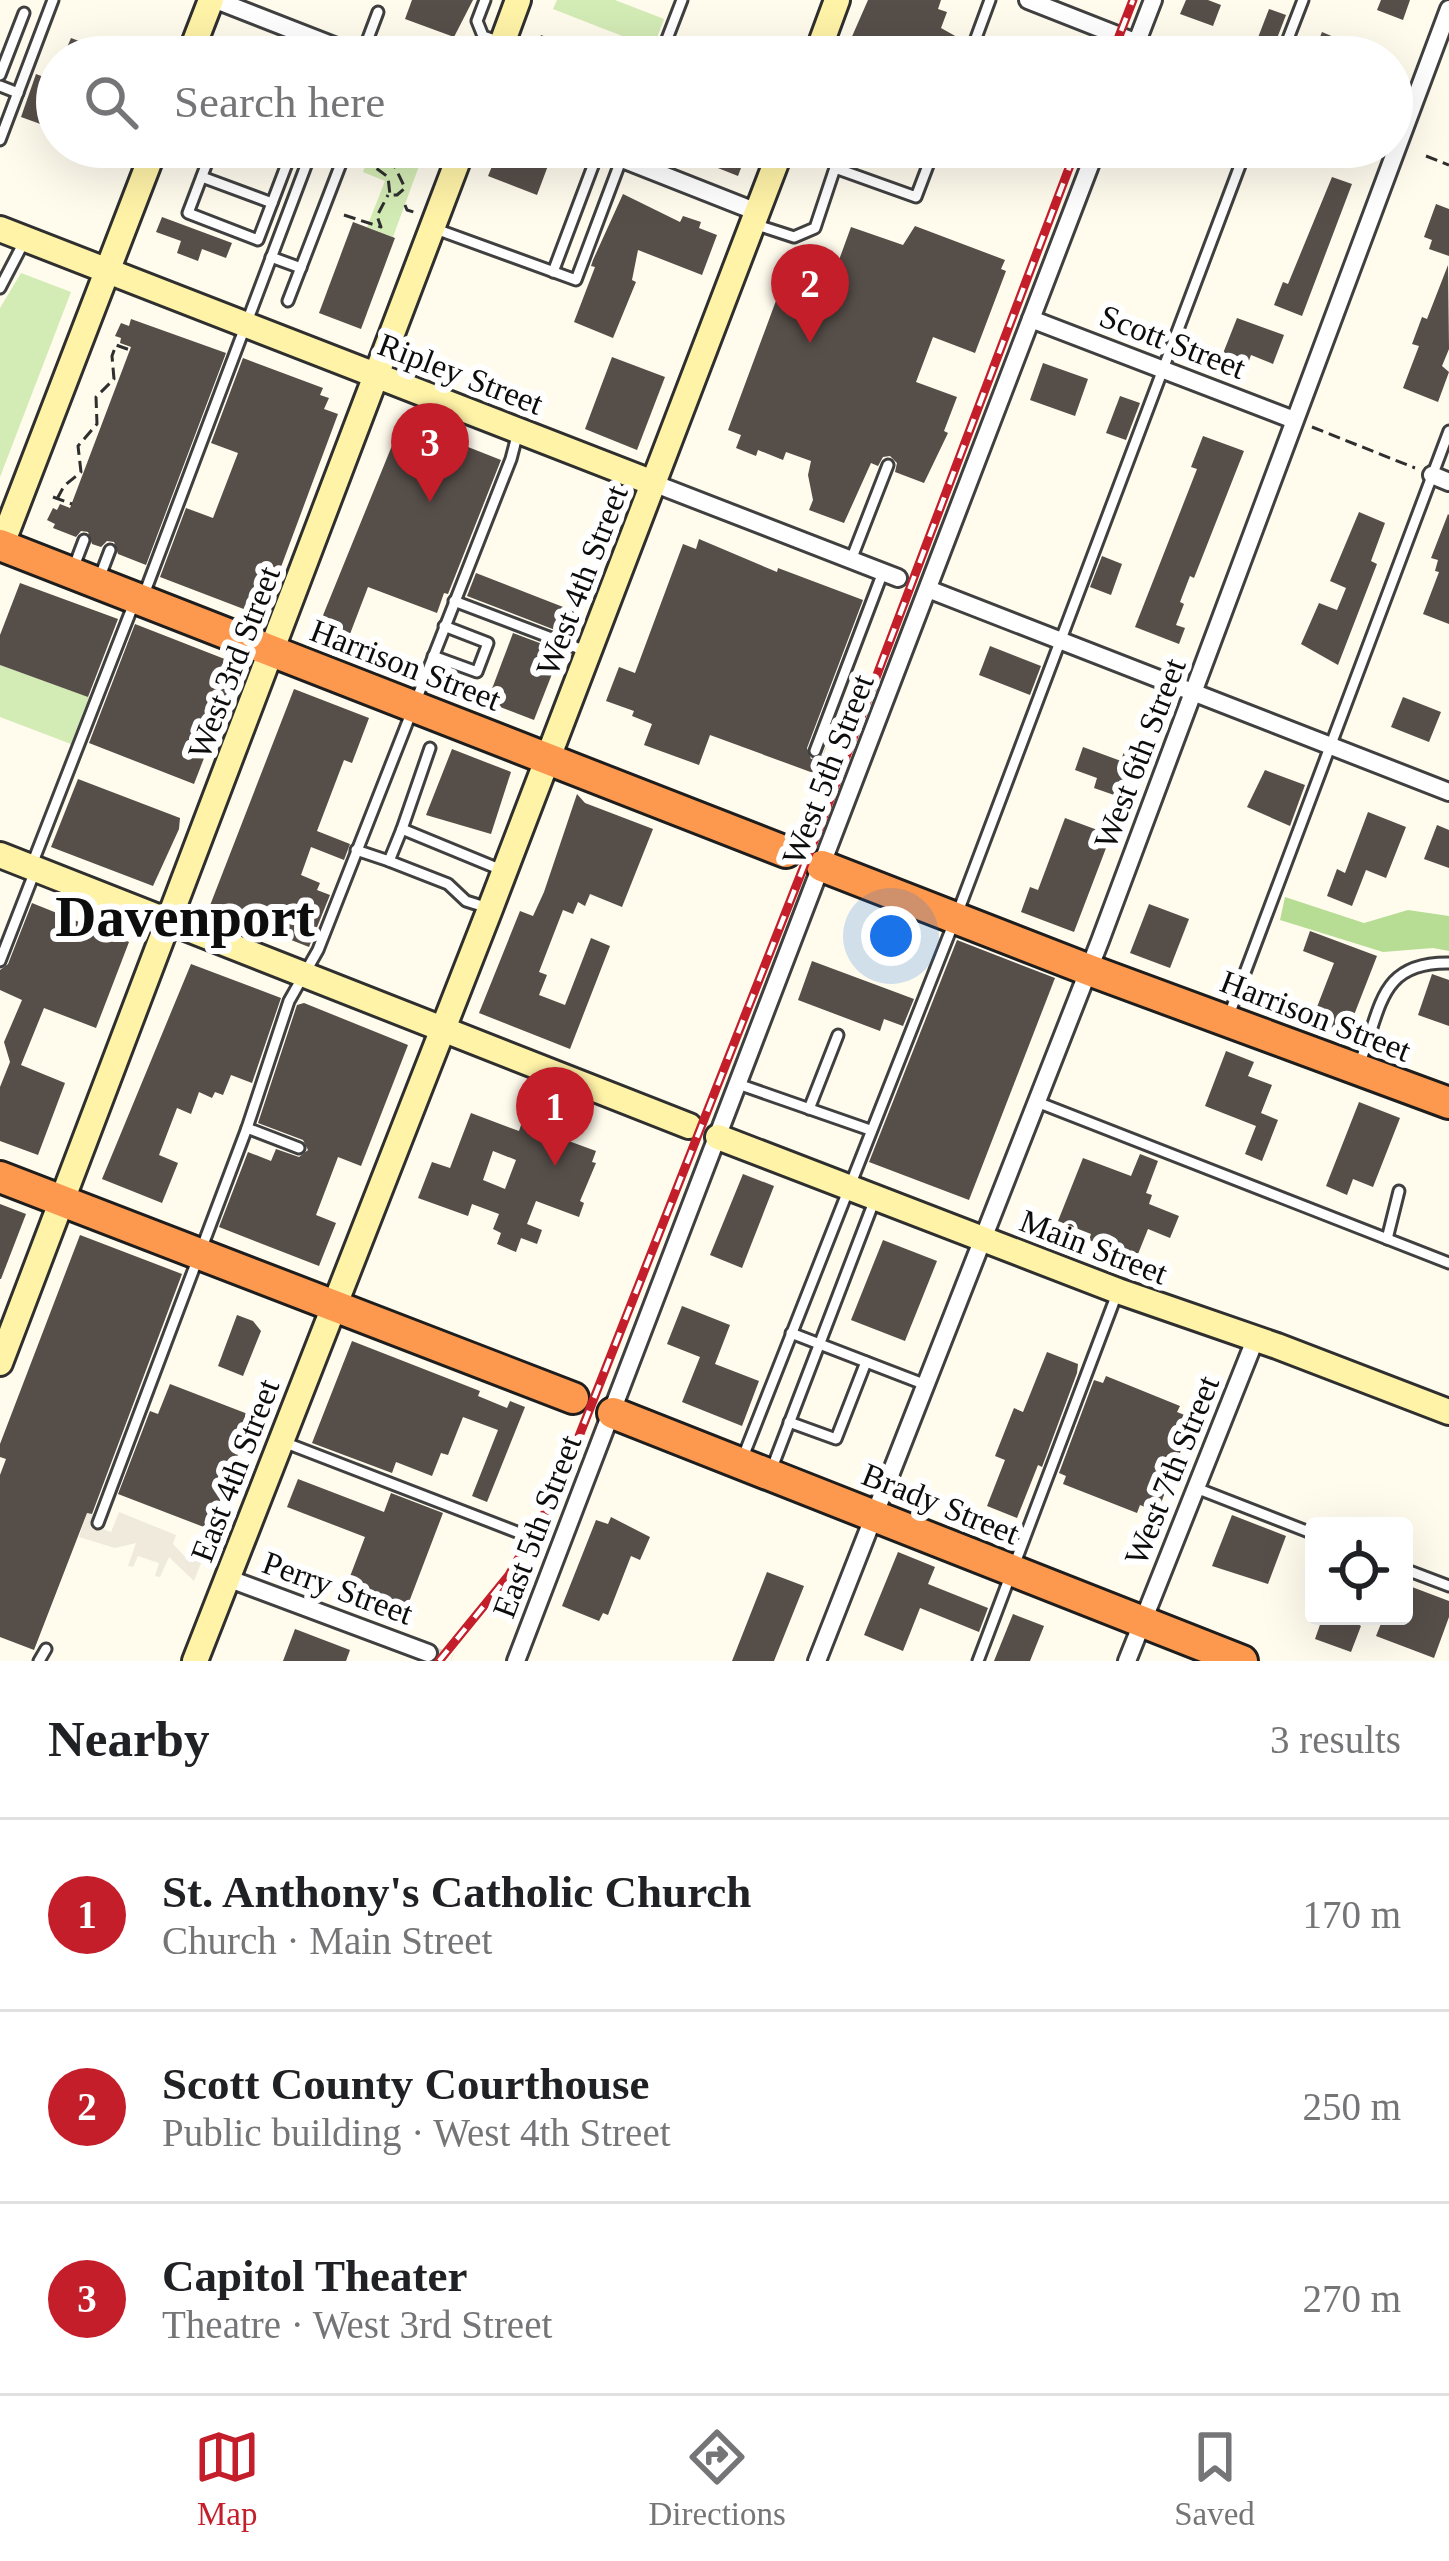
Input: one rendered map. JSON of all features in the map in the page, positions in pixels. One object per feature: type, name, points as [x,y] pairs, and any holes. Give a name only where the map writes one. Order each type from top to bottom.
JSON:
[{"type":"highway","name":"Harrison Street","points":[[0,546],[786,852]]},
{"type":"highway","name":"Harrison Street","points":[[822,866],[1449,1103]]},
{"type":"highway","points":[[0,1177],[574,1398]]},
{"type":"highway","name":"Brady Street","points":[[613,1413],[1242,1661]]},
{"type":"street","points":[[198,36],[213,0],[304,36]]},
{"type":"street","points":[[504,36],[518,0]]},
{"type":"street","points":[[823,36],[837,0]]},
{"type":"street","points":[[1028,0],[1104,36]]},
{"type":"street","points":[[1139,36],[1153,0]]},
{"type":"street","name":"West 6th Street","points":[[1413,101],[1449,9]]},
{"type":"street","points":[[0,546],[147,168]]},
{"type":"street","name":"West 3rd Street","points":[[0,1363],[378,377],[425,220],[452,168]]},
{"type":"street","points":[[655,168],[755,217]]},
{"type":"street","name":"West 4th Street","points":[[335,1304],[774,168]]},
{"type":"street","name":"West 5th Street","points":[[613,1413],[1088,168]]},
{"type":"street","name":"West 6th Street","points":[[817,1661],[1089,970],[1387,168]]},
{"type":"street","name":"Ripley Street","points":[[0,230],[890,575]]},
{"type":"street","name":"Scott Street","points":[[1031,319],[1294,420]]},
{"type":"street","points":[[928,589],[1449,792]]},
{"type":"street","points":[[0,855],[689,1126]]},
{"type":"street","name":"Main Street","points":[[718,1137],[1449,1412]]},
{"type":"street","name":"East 4th Street","points":[[195,1661],[335,1304]]},
{"type":"street","name":"West 7th Street","points":[[1126,1661],[1255,1340]]},
{"type":"street","name":"East 5th Street","points":[[516,1661],[554,1547],[613,1413]]},
{"type":"street","name":"Perry Street","points":[[227,1578],[428,1652]]},
{"type":"lane","points":[[39,36],[53,0]]},
{"type":"lane","points":[[483,36],[477,21],[484,0]]},
{"type":"lane","points":[[668,36],[682,0]]},
{"type":"lane","points":[[977,36],[990,0]]},
{"type":"lane","points":[[1289,36],[1303,0]]},
{"type":"lane","points":[[365,36],[378,12]]},
{"type":"lane","points":[[0,75],[24,13]]},
{"type":"lane","points":[[0,140],[36,45]]},
{"type":"lane","points":[[0,86],[18,93]]},
{"type":"lane","points":[[205,168],[188,213],[258,240],[285,168]]},
{"type":"lane","points":[[0,961],[305,168]]},
{"type":"lane","points":[[288,302],[338,168]]},
{"type":"lane","points":[[553,272],[588,168]]},
{"type":"lane","points":[[425,220],[576,280],[618,168]]},
{"type":"lane","points":[[755,217],[794,237],[815,228],[835,168],[916,197],[927,168]]},
{"type":"lane","points":[[756,1468],[791,1333],[956,917],[1239,168]]},
{"type":"lane","points":[[202,177],[272,203]]},
{"type":"lane","points":[[0,288],[26,239]]},
{"type":"lane","points":[[271,257],[301,268]]},
{"type":"lane","points":[[98,1523],[290,1001],[305,975],[415,706],[518,431]]},
{"type":"lane","points":[[1227,1020],[1330,748],[1441,478],[1449,431]]},
{"type":"lane","points":[[851,560],[888,465]]},
{"type":"lane","points":[[84,540],[85,578]]},
{"type":"lane","points":[[85,578],[110,550]]},
{"type":"lane","points":[[815,752],[890,575]]},
{"type":"lane","points":[[454,602],[589,652]]},
{"type":"lane","points":[[434,656],[477,672],[488,643],[444,626]]},
{"type":"lane","points":[[389,861],[430,748]]},
{"type":"lane","points":[[402,829],[504,871]]},
{"type":"lane","points":[[356,850],[448,884],[466,901],[490,909]]},
{"type":"lane","points":[[1357,1070],[1393,979],[1405,968],[1449,963]]},
{"type":"lane","points":[[809,1109],[838,1035]]},
{"type":"lane","points":[[738,1084],[870,1130]]},
{"type":"lane","points":[[1037,1102],[1449,1263]]},
{"type":"lane","points":[[247,1128],[299,1148]]},
{"type":"lane","points":[[1387,1239],[1399,1191]]},
{"type":"lane","points":[[756,1468],[789,1422],[875,1198]]},
{"type":"lane","points":[[978,1661],[1118,1291]]},
{"type":"lane","points":[[791,1333],[926,1385]]},
{"type":"lane","points":[[789,1422],[836,1439],[866,1362]]},
{"type":"lane","points":[[281,1441],[522,1534]]},
{"type":"lane","points":[[1196,1488],[1305,1530]]},
{"type":"lane","points":[[1413,1572],[1449,1586]]},
{"type":"lane","points":[[39,1661],[46,1649]]},
{"type":"path","points":[[1426,156],[1449,165]]},
{"type":"path","points":[[378,168],[386,175],[396,170]]},
{"type":"path","points":[[390,194],[404,191],[393,168]]},
{"type":"path","points":[[344,214],[381,227],[377,216],[390,194],[386,175]]},
{"type":"path","points":[[405,205],[425,220]]},
{"type":"path","points":[[72,504],[56,498],[81,472],[78,446],[97,424],[96,397],[114,379],[116,345],[130,350]]},
{"type":"path","points":[[1294,420],[1441,478]]},
{"type":"green space","points":[[557,0],[615,0],[664,19],[658,36],[622,36],[553,9]]},
{"type":"green space","points":[[364,168],[418,168],[393,237],[367,227],[385,181],[363,172]]},
{"type":"green space","points":[[21,273],[71,292],[0,477],[0,308]]},
{"type":"green space","points":[[0,665],[89,697],[71,744],[0,717]]},
{"type":"green space","points":[[1285,897],[1364,923],[1408,910],[1449,916],[1449,951],[1383,952],[1280,920]]},
{"type":"shaded area","points":[[119,1512],[176,1535],[173,1544],[190,1562],[203,1558],[194,1581],[169,1557],[160,1577],[155,1576],[159,1563],[138,1556],[133,1567],[128,1566],[136,1543],[115,1548],[79,1537],[87,1513],[97,1515],[100,1528],[111,1532]]},
{"type":"building","points":[[412,0],[473,0],[455,36],[405,19]]},
{"type":"building","points":[[868,0],[941,0],[938,9],[947,12],[941,28],[955,36],[852,36]]},
{"type":"building","points":[[1186,0],[1221,5],[1213,26],[1180,14]]},
{"type":"building","points":[[1381,0],[1410,0],[1403,20],[1377,10]]},
{"type":"building","points":[[1269,9],[1286,15],[1278,36],[1259,36]]},
{"type":"building","points":[[36,74],[36,122],[21,117]]},
{"type":"building","points":[[491,168],[547,168],[537,195],[488,176]]},
{"type":"building","points":[[718,168],[741,168],[738,176]]},
{"type":"building","points":[[1332,177],[1352,184],[1302,316],[1274,305],[1283,282],[1288,284]]},
{"type":"building","points":[[623,194],[680,222],[683,216],[701,222],[699,228],[717,235],[702,275],[638,250],[632,280],[636,282],[613,338],[574,322],[595,267],[593,260]]},
{"type":"building","points":[[1436,204],[1449,209],[1449,256],[1429,249],[1432,240],[1424,237]]},
{"type":"building","points":[[162,217],[232,243],[226,258],[202,249],[198,261],[177,253],[181,241],[156,232]]},
{"type":"building","points":[[353,222],[395,238],[361,329],[319,313]]},
{"type":"building","points":[[915,226],[1005,260],[1001,269],[1006,271],[975,353],[933,337],[916,382],[957,397],[944,431],[948,433],[924,483],[895,472],[897,463],[890,456],[883,457],[878,466],[871,463],[844,523],[809,510],[811,461],[786,452],[783,460],[758,450],[756,456],[736,448],[741,435],[728,430],[777,298],[784,301],[797,264],[816,271],[839,260],[851,227],[903,245]]},
{"type":"building","points":[[1448,265],[1449,349],[1442,366],[1449,372],[1438,402],[1403,388],[1419,346],[1412,344]]},
{"type":"building","points":[[1237,318],[1284,335],[1273,364],[1251,355],[1247,366],[1222,356]]},
{"type":"building","points":[[131,319],[226,353],[146,565],[118,554],[114,542],[101,547],[92,544],[88,532],[81,531],[76,537],[53,528],[55,524],[47,520],[60,504],[70,508],[131,347],[115,336],[121,323],[129,326]]},
{"type":"building","points":[[612,357],[665,377],[637,450],[585,429]]},
{"type":"building","points":[[243,358],[323,388],[320,395],[329,398],[324,409],[338,414],[265,610],[259,615],[160,577],[186,508],[213,518],[238,453],[211,443]]},
{"type":"building","points":[[1043,363],[1088,379],[1075,416],[1030,400]]},
{"type":"building","points":[[1120,396],[1140,403],[1126,440],[1106,433]]},
{"type":"building","points":[[402,421],[501,460],[437,613],[368,587],[345,647],[315,635]]},
{"type":"building","points":[[1203,436],[1244,451],[1180,602],[1184,604],[1176,625],[1185,628],[1179,644],[1135,627],[1197,469],[1191,467]]},
{"type":"building","points":[[1359,512],[1385,523],[1371,561],[1377,564],[1338,665],[1301,644],[1319,603],[1337,610],[1346,588],[1330,581]]},
{"type":"building","points":[[1448,514],[1449,624],[1423,614],[1439,572],[1435,571],[1438,560],[1431,558]]},
{"type":"building","points":[[699,539],[777,572],[778,568],[863,600],[807,748],[811,759],[823,755],[847,692],[816,774],[710,735],[699,765],[644,745],[652,724],[606,701],[619,667],[635,673],[683,544],[696,549]]},
{"type":"building","points":[[1102,556],[1122,564],[1111,595],[1090,587]]},
{"type":"building","points":[[476,573],[576,612],[568,635],[467,596]]},
{"type":"building","points":[[20,583],[118,619],[88,697],[0,665],[0,635]]},
{"type":"building","points":[[135,624],[240,665],[194,784],[89,743]]},
{"type":"building","points":[[513,633],[561,651],[534,720],[487,702]]},
{"type":"building","points":[[990,646],[1041,666],[1030,695],[979,675]]},
{"type":"building","points":[[294,689],[369,718],[352,763],[344,760],[317,831],[350,844],[344,860],[311,847],[301,875],[320,883],[317,890],[330,895],[309,947],[209,908]]},
{"type":"building","points":[[1403,697],[1441,712],[1429,742],[1391,727]]},
{"type":"building","points":[[1126,745],[1138,749],[1125,784],[1119,782],[1114,795],[1094,788],[1097,778],[1075,770],[1083,747],[1121,761]]},
{"type":"building","points":[[452,749],[511,772],[491,834],[426,815]]},
{"type":"building","points":[[1265,770],[1305,785],[1290,826],[1247,807]]},
{"type":"building","points":[[78,779],[180,818],[153,886],[51,847]]},
{"type":"building","points":[[577,794],[585,803],[653,829],[622,907],[590,894],[585,906],[578,902],[573,914],[563,910],[539,972],[547,975],[539,995],[565,1005],[591,938],[610,946],[570,1049],[479,1013],[520,911],[533,916],[544,892]]},
{"type":"building","points":[[1368,812],[1406,827],[1386,878],[1366,870],[1352,906],[1327,896],[1337,869],[1345,873]]},
{"type":"building","points":[[1065,818],[1111,835],[1074,932],[1021,912],[1030,887],[1038,890]]},
{"type":"building","points":[[1437,825],[1449,830],[1449,868],[1424,859]]},
{"type":"building","points":[[32,903],[129,942],[96,1028],[44,1008],[21,1065],[65,1083],[38,1155],[0,1141],[0,1087],[10,1062],[4,1042],[22,1000],[0,990],[0,970],[8,964]]},
{"type":"building","points":[[1149,904],[1189,919],[1170,968],[1130,953]]},
{"type":"building","points":[[1310,931],[1377,956],[1347,1033],[1312,1020],[1334,963],[1303,951]]},
{"type":"building","points":[[957,940],[1055,978],[969,1200],[869,1162]]},
{"type":"building","points":[[812,961],[914,999],[903,1026],[884,1019],[880,1031],[798,1000]]},
{"type":"building","points":[[191,964],[281,998],[252,1083],[231,1075],[223,1095],[215,1092],[212,1098],[199,1092],[191,1114],[177,1108],[159,1155],[178,1163],[162,1203],[102,1179]]},
{"type":"building","points":[[1432,974],[1449,980],[1449,1026],[1418,1015]]},
{"type":"building","points":[[304,1003],[408,1045],[361,1166],[338,1157],[316,1215],[336,1223],[319,1266],[219,1227],[248,1152],[271,1161],[276,1149],[299,1157],[308,1150],[303,1140],[258,1123],[297,1005]]},
{"type":"building","points":[[1226,1051],[1254,1062],[1248,1076],[1272,1085],[1261,1113],[1278,1120],[1262,1161],[1245,1154],[1256,1126],[1205,1106]]},
{"type":"building","points":[[1359,1102],[1400,1118],[1373,1187],[1353,1179],[1347,1195],[1326,1186]]},
{"type":"building","points":[[471,1113],[519,1131],[522,1122],[529,1124],[530,1119],[546,1125],[544,1132],[596,1151],[579,1217],[536,1201],[527,1224],[542,1230],[537,1244],[521,1238],[516,1252],[497,1244],[501,1233],[493,1229],[499,1214],[472,1204],[468,1216],[418,1198],[432,1162],[450,1168]],"holes":[[[493,1151],[516,1160],[505,1189],[483,1180]]]},
{"type":"building","points":[[1140,1154],[1158,1161],[1146,1193],[1152,1195],[1149,1204],[1179,1216],[1170,1238],[1148,1229],[1136,1259],[1058,1221],[1083,1158],[1131,1176]]},
{"type":"building","points":[[743,1174],[774,1186],[742,1268],[710,1255]]},
{"type":"building","points":[[0,1204],[26,1214],[1,1279],[0,1279]]},
{"type":"building","points":[[80,1235],[182,1274],[92,1514],[87,1513],[34,1650],[0,1637],[0,1475],[6,1459],[0,1457],[0,1444]]},
{"type":"building","points":[[883,1240],[937,1261],[905,1341],[851,1320]]},
{"type":"building","points":[[682,1306],[730,1325],[715,1364],[759,1381],[742,1426],[682,1402],[700,1357],[667,1344]]},
{"type":"building","points":[[237,1315],[253,1321],[261,1331],[243,1376],[218,1366]]},
{"type":"building","points":[[352,1341],[480,1391],[478,1396],[507,1408],[510,1401],[525,1407],[487,1502],[472,1496],[498,1430],[463,1417],[448,1455],[441,1453],[432,1476],[396,1462],[392,1473],[312,1443]]},
{"type":"building","points":[[1047,1352],[1078,1364],[1077,1373],[1042,1467],[1038,1465],[1017,1518],[987,1506],[1005,1460],[995,1456],[1014,1408],[1023,1412]]},
{"type":"building","points":[[1106,1376],[1180,1406],[1177,1412],[1187,1416],[1183,1426],[1189,1429],[1161,1503],[1154,1500],[1150,1509],[1140,1505],[1137,1513],[1063,1484],[1066,1476],[1059,1473],[1094,1380],[1103,1383]]},
{"type":"building","points":[[170,1384],[253,1416],[209,1529],[118,1494],[150,1411],[158,1414]]},
{"type":"building","points":[[298,1479],[384,1512],[391,1493],[443,1513],[406,1610],[346,1587],[365,1537],[287,1507]]},
{"type":"building","points":[[1232,1515],[1286,1536],[1268,1584],[1212,1566]]},
{"type":"building","points":[[611,1517],[650,1537],[640,1560],[631,1556],[608,1615],[603,1613],[599,1621],[562,1606],[596,1520],[608,1524]]},
{"type":"building","points":[[898,1552],[935,1567],[928,1584],[988,1608],[979,1632],[920,1608],[903,1651],[864,1635]]},
{"type":"building","points":[[767,1572],[804,1586],[774,1661],[732,1661]]},
{"type":"building","points":[[1413,1587],[1449,1601],[1449,1617],[1434,1658],[1376,1636],[1380,1625],[1413,1625]]},
{"type":"building","points":[[1013,1614],[1044,1626],[1030,1661],[994,1661]]},
{"type":"building","points":[[1320,1625],[1361,1626],[1351,1652],[1315,1639]]},
{"type":"building","points":[[295,1629],[350,1650],[346,1661],[283,1661]]},
{"type":"tunnel","points":[[428,1653],[451,1661]]},
{"type":"railway","points":[[1119,36],[1133,0]]},
{"type":"railway","points":[[439,1661],[509,1575],[557,1492],[819,828],[1069,168]]},
{"type":"place","name":"Scott County Courthouse","points":[[810,343]]},
{"type":"place","name":"Capitol Theater","points":[[430,502]]},
{"type":"place","name":"St. Anthony's Catholic Church","points":[[555,1166]]},
{"type":"district","name":"Davenport","points":[[185,916]]}]
